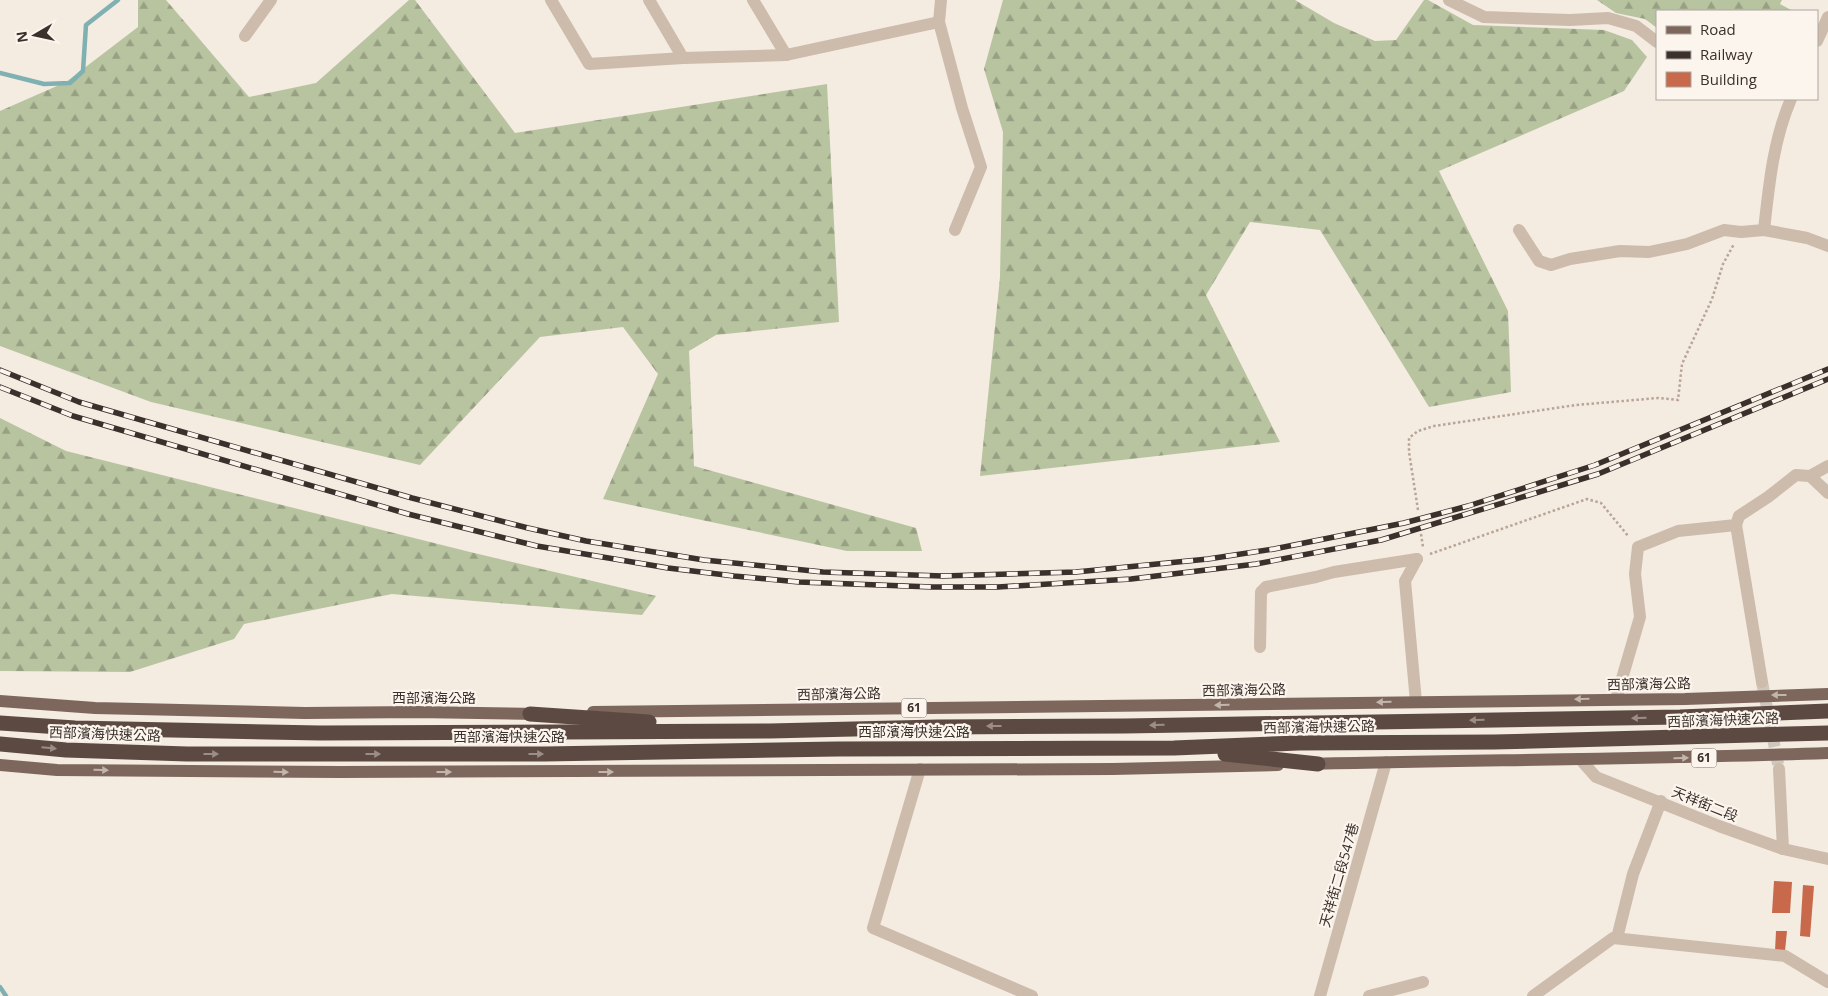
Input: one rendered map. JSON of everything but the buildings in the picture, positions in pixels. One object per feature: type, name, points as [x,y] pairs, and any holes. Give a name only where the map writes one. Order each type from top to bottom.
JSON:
[{"type":"highway","name":"西部濱海快速公路","points":[[0,723],[75,728],[320,733],[770,731],[1680,717],[1828,711]]},
{"type":"highway","points":[[530,714],[770,731]]},
{"type":"highway","name":"西部濱海快速公路","points":[[0,744],[66,750],[207,754],[545,754],[837,748],[1174,748],[1298,743],[1504,742],[1828,733]]},
{"type":"highway","points":[[1174,748],[1318,764]]},
{"type":"main road","name":"西部濱海公路","points":[[0,701],[95,708],[305,713],[530,714],[662,710],[1686,699],[1828,694]]},
{"type":"main road","name":"61","points":[[0,765],[57,770],[331,772],[1113,769],[1386,762],[1696,758],[1828,753]]},
{"type":"street","points":[[245,36],[271,0]]},
{"type":"street","points":[[551,0],[589,64],[683,58],[786,55],[939,22]]},
{"type":"street","points":[[649,0],[683,58]]},
{"type":"street","points":[[753,0],[786,55]]},
{"type":"street","points":[[941,0],[939,22],[962,108],[981,167],[955,230]]},
{"type":"street","points":[[1449,0],[1484,17],[1570,20],[1608,18],[1636,26],[1656,41]]},
{"type":"street","points":[[1822,35],[1828,16]]},
{"type":"street","points":[[1764,230],[1775,145],[1781,121],[1790,100]]},
{"type":"street","points":[[1519,230],[1539,261],[1552,265],[1570,259],[1620,250],[1649,252],[1666,249],[1688,244],[1724,230],[1741,232],[1764,230],[1807,238],[1828,246]]},
{"type":"street","points":[[1762,682],[1736,525],[1739,516],[1768,497],[1796,475],[1810,476],[1828,466]]},
{"type":"street","points":[[1810,476],[1828,493]]},
{"type":"street","points":[[1616,699],[1640,617],[1635,574],[1638,547],[1678,531],[1736,525]]},
{"type":"street","points":[[1260,647],[1261,592],[1266,587],[1334,572],[1421,557]]},
{"type":"street","points":[[1416,702],[1405,581],[1421,557]]},
{"type":"street","name":"天祥街二段","points":[[1580,759],[1596,777],[1783,849],[1828,859]]},
{"type":"street","name":"天祥街二段547巷","points":[[1320,996],[1386,762]]},
{"type":"street","points":[[920,769],[873,928],[1032,996]]},
{"type":"street","points":[[1779,770],[1783,849]]},
{"type":"street","points":[[1617,938],[1633,874],[1660,802]]},
{"type":"street","points":[[1533,996],[1613,938],[1786,956],[1828,982]]},
{"type":"street","points":[[1369,996],[1423,982]]},
{"type":"path","points":[[1418,510],[1409,452],[1409,438],[1418,430],[1576,404],[1658,398],[1678,400],[1682,364],[1712,299],[1723,264],[1741,232]]},
{"type":"path","points":[[1421,534],[1421,557],[1587,499],[1601,503],[1638,547]]},
{"type":"green space","points":[[138,0],[166,0],[249,97],[316,83],[409,0],[415,0],[515,133],[827,84],[839,322],[716,335],[689,351],[694,466],[916,528],[922,551],[847,551],[603,499],[658,374],[623,327],[540,337],[420,465],[151,402],[0,346],[0,111],[66,82],[138,27]]},
{"type":"green space","points":[[1003,0],[1295,0],[1334,23],[1375,41],[1396,40],[1424,0],[1428,0],[1473,25],[1604,30],[1632,40],[1647,57],[1624,91],[1439,171],[1508,311],[1511,392],[1429,407],[1320,230],[1250,222],[1206,295],[1280,442],[980,476],[1000,277],[1003,132],[984,69]]},
{"type":"green space","points":[[1597,0],[1782,0],[1780,4],[1791,10],[1656,10],[1656,27],[1645,19],[1616,13]]},
{"type":"green space","points":[[0,418],[66,451],[470,552],[656,596],[642,615],[392,594],[244,624],[234,639],[130,672],[0,671]]},
{"type":"waterway","points":[[0,73],[44,84],[70,83],[83,71],[86,25],[118,0]]},
{"type":"waterway","points":[[0,987],[6,996]]},
{"type":"tunnel","points":[[1762,682],[1779,769]]},
{"type":"railway","points":[[0,370],[79,402],[412,498],[586,541],[704,560],[823,572],[943,576],[1076,572],[1208,559],[1274,549],[1404,523],[1468,506],[1595,465],[1828,369]]},
{"type":"railway","points":[[0,387],[73,416],[408,514],[537,546],[668,568],[799,582],[932,587],[998,587],[1131,579],[1256,564],[1381,540],[1598,474],[1828,379]]}]
